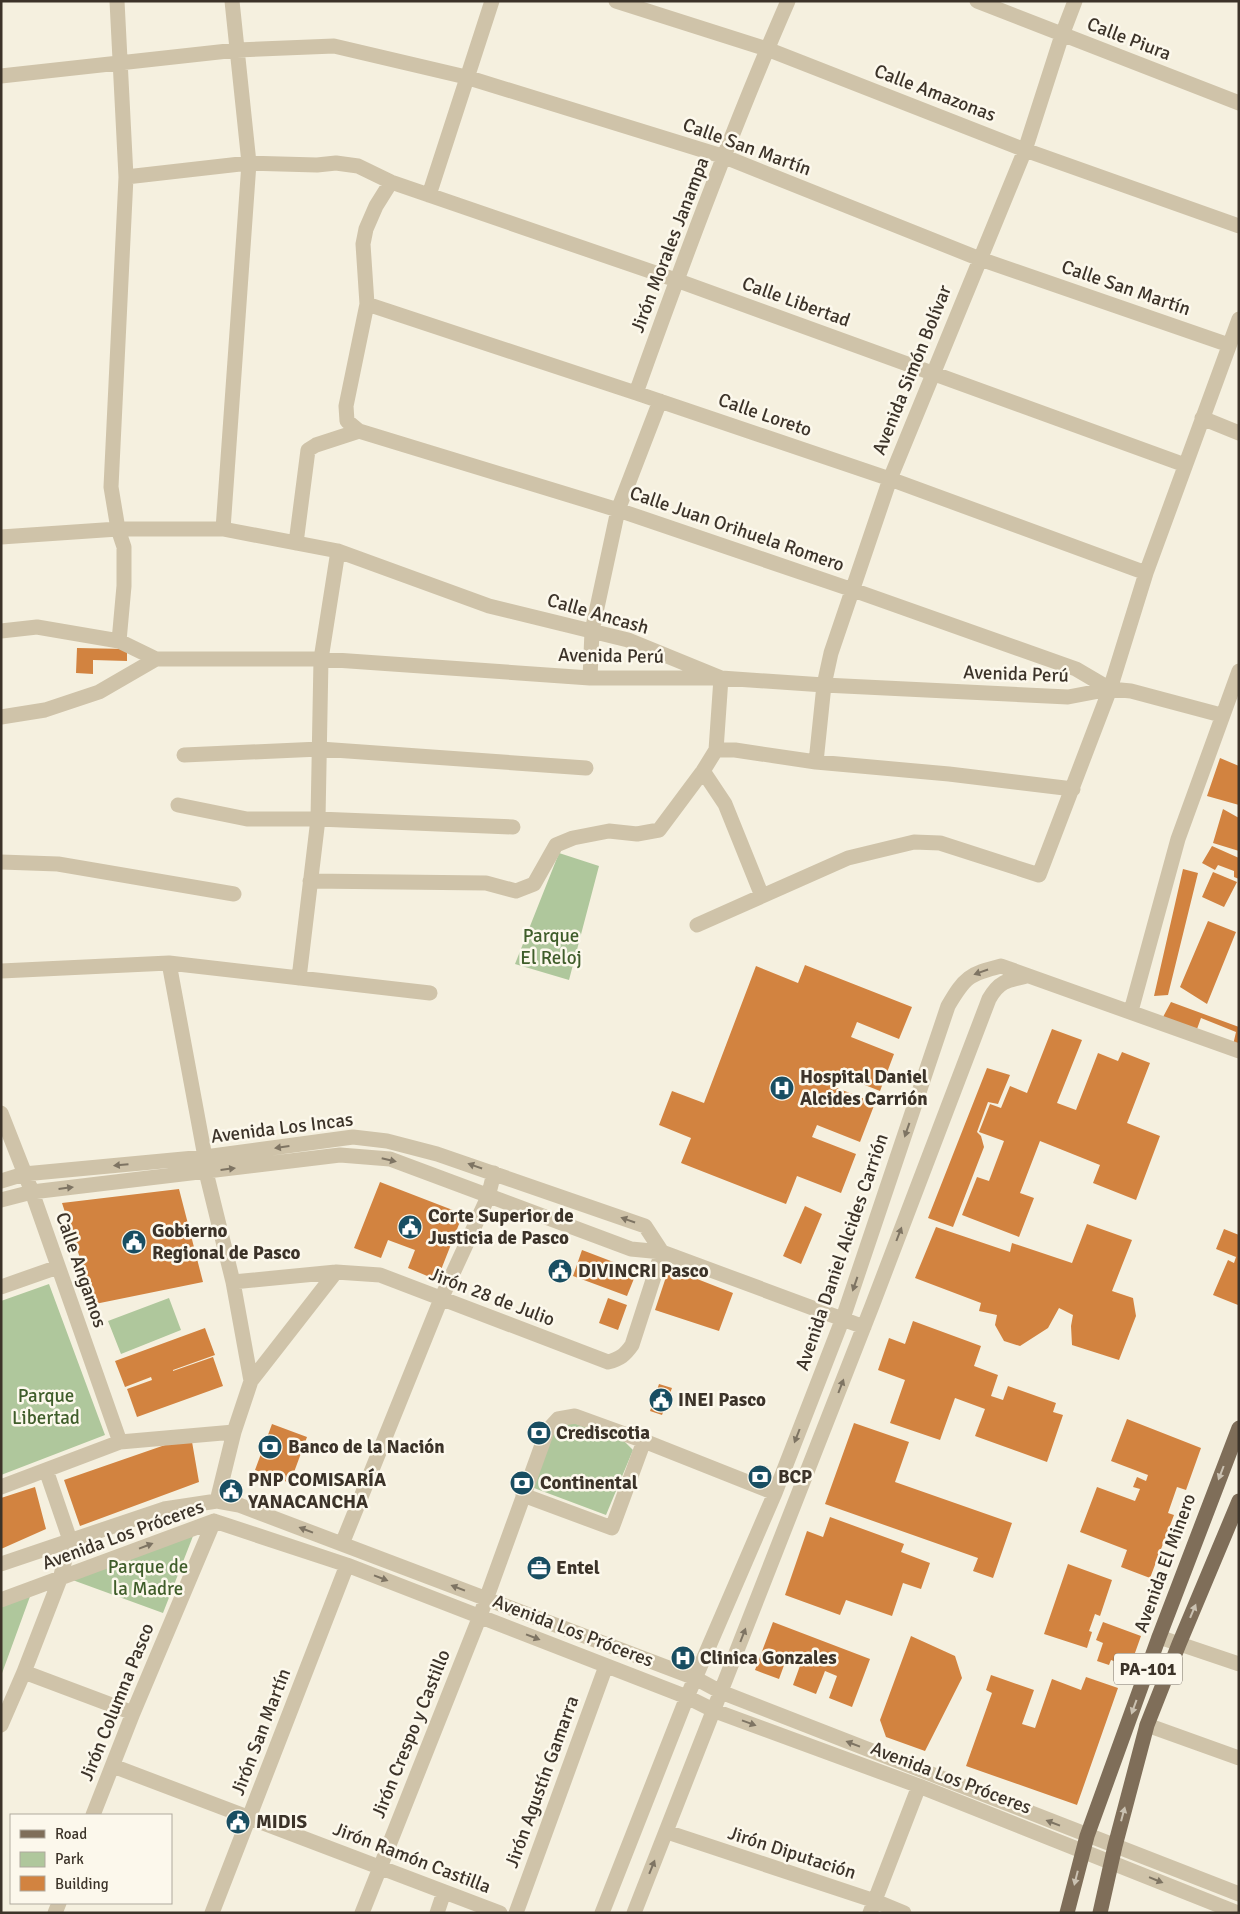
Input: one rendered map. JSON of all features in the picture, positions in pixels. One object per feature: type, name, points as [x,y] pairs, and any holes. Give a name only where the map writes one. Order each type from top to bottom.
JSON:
[{"type":"main road","name":"Avenida El Minero","points":[[1067,1913],[1087,1836],[1159,1637],[1234,1452],[1239,1428]]},
{"type":"main road","name":"PA-101","points":[[1100,1913],[1115,1846],[1148,1725],[1179,1644],[1239,1501]]},
{"type":"main road","points":[[1121,1743],[1140,1751]]},
{"type":"street","points":[[117,1],[126,177],[111,487],[118,529],[124,547],[124,586],[119,641]]},
{"type":"street","points":[[223,529],[249,163],[232,1]]},
{"type":"street","points":[[428,195],[492,1]]},
{"type":"street","name":"Calle Amazonas","points":[[616,1],[767,49],[1024,150],[1239,226]]},
{"type":"street","name":"Jirón Morales Janampa","points":[[636,393],[676,280],[767,49],[788,1]]},
{"type":"street","name":"Calle Piura","points":[[977,1],[1239,103]]},
{"type":"street","name":"Avenida Simón Bolívar","points":[[816,762],[824,685],[831,653],[890,479],[1024,150],[1075,1]]},
{"type":"street","name":"Calle San Martín","points":[[1,76],[237,50],[334,46],[466,78],[725,157],[980,259],[1229,345]]},
{"type":"street","name":"Calle Libertad","points":[[126,177],[249,163],[317,165],[336,163],[358,166],[391,182],[676,280],[1185,465]]},
{"type":"street","points":[[367,304],[363,253],[366,229],[376,206],[391,182]]},
{"type":"street","name":"Calle Loreto","points":[[367,304],[890,479],[1146,573]]},
{"type":"street","name":"Calle Juan Orihuela Romero","points":[[367,304],[346,406],[347,420],[359,431],[618,510],[853,590],[1076,670],[1110,689]]},
{"type":"street","points":[[697,924],[848,858],[914,842],[940,843],[1039,875],[1110,689],[1146,573],[1239,319]]},
{"type":"street","points":[[590,678],[592,631],[618,510],[660,401]]},
{"type":"street","points":[[1202,418],[1239,433]]},
{"type":"street","points":[[296,543],[308,450],[316,445],[359,431]]},
{"type":"street","name":"Calle Ancash","points":[[1,537],[118,529],[223,529],[338,551],[489,606],[628,640],[721,678]]},
{"type":"street","points":[[299,978],[318,819],[321,659],[338,551]]},
{"type":"street","name":"Avenida Perú","points":[[1,631],[37,627],[119,641],[156,659],[321,659],[590,678],[721,678],[1068,697],[1110,689],[1131,692],[1222,715]]},
{"type":"street","points":[[1,717],[45,710],[99,692],[156,659]]},
{"type":"street","points":[[1130,1011],[1178,839],[1239,671]]},
{"type":"street","points":[[310,881],[486,883],[516,891],[534,884],[556,845],[573,838],[609,830],[638,834],[659,830],[716,750],[721,678]]},
{"type":"street","points":[[184,755],[320,749],[586,768]]},
{"type":"street","points":[[716,750],[735,750],[816,762],[949,774],[1073,789]]},
{"type":"street","points":[[703,770],[725,804],[762,896]]},
{"type":"street","points":[[178,805],[247,819],[318,819],[512,827]]},
{"type":"street","points":[[1,862],[58,864],[234,894]]},
{"type":"street","points":[[169,963],[205,1164],[233,1282],[251,1380]]},
{"type":"street","points":[[1,971],[169,963],[430,993]]},
{"type":"street","name":"Avenida Daniel Alcides Carrión","points":[[602,1913],[687,1697],[775,1493],[843,1318],[948,1006],[962,983],[976,972],[1001,966],[1239,1051]]},
{"type":"street","points":[[634,1913],[715,1711],[989,999],[995,988],[1006,981],[1027,976]]},
{"type":"street","name":"Calle Angamos","points":[[1,1113],[32,1192],[120,1442]]},
{"type":"street","name":"Avenida Los Incas","points":[[1,1200],[32,1192],[205,1164],[304,1144],[353,1137],[387,1141],[437,1154],[645,1226],[662,1252]]},
{"type":"street","points":[[304,1144],[307,1160]]},
{"type":"street","name":"Avenida Los Incas","points":[[1,1181],[24,1174],[307,1160],[340,1155],[390,1159],[631,1249],[662,1252],[864,1327]]},
{"type":"street","points":[[342,1544],[441,1300],[488,1197],[494,1173]]},
{"type":"street","name":"Jirón 28 de Julio","points":[[233,1282],[336,1272],[380,1276],[608,1362],[618,1360],[626,1354],[632,1345],[662,1252]]},
{"type":"street","points":[[1,1287],[58,1267]]},
{"type":"street","points":[[216,1500],[234,1432],[251,1380],[336,1272]]},
{"type":"street","points":[[812,1398],[833,1406]]},
{"type":"street","name":"Jirón Crespo y Castillo","points":[[362,1913],[480,1616],[547,1431],[558,1420],[575,1416],[775,1493]]},
{"type":"street","points":[[1,1487],[120,1442],[234,1432]]},
{"type":"street","points":[[524,1495],[612,1528],[644,1441]]},
{"type":"street","points":[[1,1725],[60,1579],[70,1540],[46,1470]]},
{"type":"street","name":"Avenida Los Próceres","points":[[1,1564],[164,1509],[216,1500],[239,1505],[695,1678],[721,1692],[1239,1894]]},
{"type":"street","name":"Avenida Los Próceres","points":[[1,1600],[214,1521],[347,1565],[687,1697],[715,1711],[919,1786],[1238,1913]]},
{"type":"street","name":"Jirón Columna Pasco","points":[[93,1814],[214,1521]]},
{"type":"street","name":"Jirón San Martín","points":[[212,1913],[347,1565]]},
{"type":"street","points":[[742,1570],[765,1580]]},
{"type":"street","points":[[1159,1637],[1239,1664]]},
{"type":"street","name":"Jirón Agustín Gamarra","points":[[516,1913],[606,1666]]},
{"type":"street","points":[[24,1672],[133,1714]]},
{"type":"street","points":[[1148,1725],[1239,1758]]},
{"type":"street","name":"Jirón Ramón Castilla","points":[[112,1766],[500,1913]]},
{"type":"street","points":[[872,1907],[919,1786]]},
{"type":"street","name":"Jirón Diputación","points":[[667,1832],[872,1907],[904,1913]]},
{"type":"street","points":[[437,1913],[444,1892]]},
{"type":"green space","name":"Parque El Reloj","points":[[559,853],[599,866],[569,980],[515,964]]},
{"type":"green space","name":"Parque Libertad","points":[[49,1284],[105,1435],[1,1475],[1,1301]]},
{"type":"green space","points":[[169,1298],[181,1330],[121,1354],[108,1321]]},
{"type":"green space","points":[[570,1422],[620,1437],[633,1450],[606,1515],[534,1488],[551,1434],[559,1424]]},
{"type":"green space","name":"Parque de la Madre","points":[[195,1531],[163,1613],[67,1578]]},
{"type":"green space","points":[[32,1591],[1,1676],[1,1603]]},
{"type":"building","points":[[77,648],[127,649],[127,661],[93,660],[93,674],[76,673]]},
{"type":"building","points":[[1220,758],[1239,766],[1239,805],[1207,796]]},
{"type":"building","points":[[1223,809],[1239,818],[1239,851],[1213,843]]},
{"type":"building","points":[[1212,846],[1239,858],[1239,879],[1234,877],[1234,871],[1218,865],[1215,870],[1202,863]]},
{"type":"building","points":[[1183,869],[1198,873],[1168,995],[1154,996]]},
{"type":"building","points":[[1213,872],[1237,882],[1224,907],[1202,897]]},
{"type":"building","points":[[1208,921],[1236,932],[1207,1004],[1180,987]]},
{"type":"building","points":[[805,965],[912,1007],[899,1039],[857,1022],[851,1037],[894,1054],[880,1091],[837,1074],[832,1086],[875,1103],[860,1142],[817,1125],[812,1137],[856,1154],[841,1193],[797,1176],[786,1204],[681,1163],[691,1138],[659,1125],[672,1091],[704,1103],[756,966],[798,983]]},
{"type":"building","points":[[1171,1002],[1239,1027],[1239,1047],[1233,1045],[1236,1032],[1201,1018],[1197,1029],[1163,1017]]},
{"type":"building","points":[[1052,1029],[1082,1040],[1057,1103],[1076,1110],[1098,1053],[1118,1061],[1122,1052],[1150,1063],[1127,1123],[1160,1136],[1136,1200],[1093,1183],[1100,1165],[1040,1141],[1020,1193],[1034,1198],[1019,1237],[962,1215],[977,1177],[989,1181],[1004,1141],[979,1132],[990,1104],[1001,1108],[1010,1086],[1027,1093]]},
{"type":"building","points":[[987,1068],[1010,1075],[998,1104],[988,1102],[977,1132],[981,1136],[984,1147],[953,1227],[928,1218]]},
{"type":"building","name":"Corte Superior de Justicia de Pasco","points":[[380,1182],[463,1214],[437,1280],[408,1268],[415,1250],[388,1240],[381,1258],[354,1248]]},
{"type":"building","name":"Gobierno Regional de Pasco","points":[[179,1189],[203,1282],[95,1304],[62,1203]]},
{"type":"building","points":[[805,1206],[822,1214],[801,1264],[783,1256]]},
{"type":"building","points":[[1087,1224],[1132,1240],[1112,1291],[1133,1298],[1136,1316],[1119,1360],[1072,1345],[1071,1326],[1073,1315],[1059,1308],[1048,1328],[1020,1346],[1004,1341],[995,1325],[997,1315],[979,1311],[981,1303],[915,1278],[936,1227],[1010,1252],[1012,1243],[1072,1263]]},
{"type":"building","points":[[1224,1229],[1239,1235],[1238,1305],[1213,1295],[1228,1260],[1234,1263],[1236,1257],[1216,1249]]},
{"type":"building","points":[[582,1250],[637,1271],[627,1296],[573,1276]]},
{"type":"building","points":[[669,1268],[733,1293],[719,1331],[655,1310]]},
{"type":"building","points":[[608,1298],[627,1305],[618,1330],[599,1323]]},
{"type":"building","points":[[913,1321],[981,1346],[974,1366],[998,1375],[991,1396],[1003,1400],[1008,1386],[1056,1403],[1053,1412],[1063,1415],[1047,1462],[975,1436],[985,1409],[955,1398],[940,1440],[890,1423],[905,1380],[878,1370],[889,1338],[905,1344]]},
{"type":"building","points":[[205,1328],[215,1355],[173,1371],[213,1357],[223,1386],[137,1417],[127,1389],[152,1380],[151,1377],[125,1387],[115,1361]]},
{"type":"building","name":"INEI Pasco","points":[[659,1384],[672,1388],[662,1415],[650,1411]]},
{"type":"building","points":[[1127,1419],[1201,1448],[1186,1490],[1177,1487],[1168,1513],[1174,1515],[1150,1578],[1121,1567],[1127,1550],[1080,1532],[1097,1487],[1135,1501],[1140,1489],[1133,1487],[1137,1477],[1146,1481],[1148,1475],[1111,1461]]},
{"type":"building","points":[[854,1423],[909,1442],[895,1482],[1012,1523],[993,1578],[973,1571],[978,1558],[825,1504]]},
{"type":"building","points":[[272,1424],[307,1437],[290,1483],[255,1470]]},
{"type":"building","points":[[191,1436],[199,1482],[80,1526],[64,1480]]},
{"type":"building","points":[[35,1487],[46,1529],[1,1549],[1,1498]]},
{"type":"building","points":[[830,1517],[904,1544],[901,1552],[930,1563],[921,1589],[903,1583],[892,1616],[846,1600],[840,1615],[785,1595],[807,1531],[823,1537]]},
{"type":"building","points":[[1068,1564],[1112,1580],[1100,1616],[1095,1614],[1089,1631],[1092,1632],[1087,1648],[1044,1634]]},
{"type":"building","points":[[773,1622],[870,1659],[852,1707],[829,1698],[837,1676],[825,1671],[816,1694],[793,1685],[801,1663],[787,1657],[779,1679],[755,1670]]},
{"type":"building","points":[[1103,1622],[1141,1636],[1130,1667],[1111,1660],[1109,1665],[1097,1661],[1103,1643],[1096,1640]]},
{"type":"building","points":[[911,1636],[955,1656],[962,1678],[925,1751],[886,1737],[880,1720]]},
{"type":"building","points":[[991,1675],[1034,1690],[1022,1724],[1035,1728],[1052,1679],[1081,1690],[1086,1677],[1118,1688],[1077,1805],[966,1766],[992,1693],[986,1690]]},
{"type":"place","name":"Hospital Daniel Alcides Carrión","points":[[782,1088]]},
{"type":"place","name":"Corte Superior de Justicia de Pasco","points":[[410,1227]]},
{"type":"place","name":"Gobierno Regional de Pasco","points":[[134,1242]]},
{"type":"place","name":"DIVINCRI Pasco","points":[[560,1271]]},
{"type":"place","name":"INEI Pasco","points":[[661,1400]]},
{"type":"place","name":"Crediscotia","points":[[539,1433]]},
{"type":"place","name":"Banco de la Nación","points":[[270,1447]]},
{"type":"place","name":"BCP","points":[[760,1477]]},
{"type":"place","name":"Continental","points":[[522,1483]]},
{"type":"place","name":"PNP COMISARÍA YANACANCHA","points":[[231,1491]]},
{"type":"place","name":"Entel","points":[[539,1568]]},
{"type":"place","name":"Clinica Gonzales","points":[[683,1658]]},
{"type":"place","name":"MIDIS","points":[[238,1822]]}]
